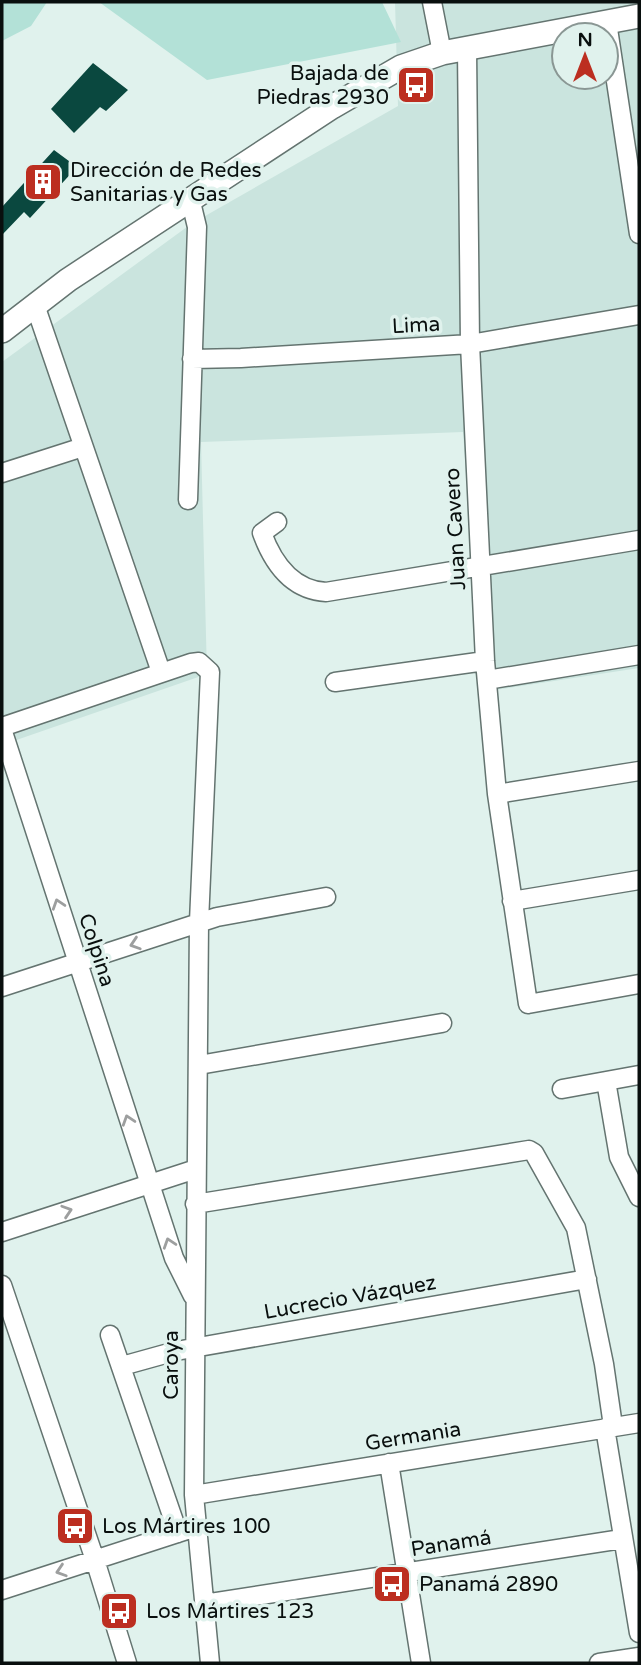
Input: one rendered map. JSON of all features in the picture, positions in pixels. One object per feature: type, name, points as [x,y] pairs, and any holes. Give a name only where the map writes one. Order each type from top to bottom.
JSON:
[{"type":"main road","points":[[612,21],[639,16]]},
{"type":"main road","points":[[2,331],[68,280],[378,79],[442,53],[550,33]]},
{"type":"street","points":[[432,2],[442,53]]},
{"type":"street","name":"Juan Cavero","points":[[467,49],[470,345],[485,661],[497,794],[528,1004],[639,984]]},
{"type":"street","points":[[617,91],[639,234]]},
{"type":"street","points":[[188,500],[197,227],[191,202]]},
{"type":"street","points":[[2,728],[160,672],[35,305]]},
{"type":"street","name":"Lima","points":[[192,359],[470,345],[639,315]]},
{"type":"street","points":[[2,473],[83,447]]},
{"type":"street","points":[[277,522],[262,533],[280,569],[288,577],[314,591],[326,592],[639,540]]},
{"type":"street","points":[[487,680],[639,655]]},
{"type":"street","points":[[335,682],[485,661]]},
{"type":"street","name":"Caroya","points":[[160,672],[199,662],[210,672],[200,922],[194,1299],[194,1495],[210,1663]]},
{"type":"street","name":"Colpina","points":[[2,728],[149,1185],[174,1258],[194,1299]]},
{"type":"street","points":[[497,794],[639,771]]},
{"type":"street","points":[[512,901],[639,880]]},
{"type":"street","points":[[2,987],[200,922],[234,913],[326,897]]},
{"type":"street","points":[[199,1065],[442,1023]]},
{"type":"street","points":[[562,1089],[639,1075]]},
{"type":"street","points":[[606,1081],[619,1157],[639,1197]]},
{"type":"street","points":[[195,1204],[524,1150],[534,1153],[572,1218],[578,1236],[604,1364],[622,1539],[639,1633]]},
{"type":"street","points":[[2,1232],[196,1169]]},
{"type":"street","name":"Lucrecio Vázquez","points":[[122,1366],[194,1347],[587,1279]]},
{"type":"street","points":[[2,1285],[127,1663]]},
{"type":"street","points":[[110,1335],[178,1533]]},
{"type":"street","name":"Germania","points":[[194,1495],[639,1423]]},
{"type":"street","points":[[389,1463],[421,1663]]},
{"type":"street","points":[[2,1590],[196,1527]]},
{"type":"street","name":"Panamá","points":[[204,1604],[622,1539]]},
{"type":"street","points":[[599,1663],[639,1657]]},
{"type":"shaded area","points":[[395,2],[639,2],[639,668],[482,692],[463,432],[201,442],[207,674],[2,745],[2,362],[191,224],[398,106]]},
{"type":"green space","points":[[2,2],[47,2],[31,26],[2,41]]},
{"type":"green space","points":[[99,2],[382,2],[401,42],[207,80]]},
{"type":"building","points":[[93,63],[128,90],[106,111],[100,107],[74,133],[51,109]]},
{"type":"building","name":"Dirección de Redes Sanitarias y Gas","points":[[54,150],[77,167],[30,218],[24,212],[2,235],[2,207]]},
{"type":"place","name":"Bajada de Piedras 2930","points":[[416,85]]},
{"type":"place","name":"Dirección de Redes Sanitarias y Gas","points":[[43,182]]},
{"type":"place","name":"Los Mártires 100","points":[[75,1526]]},
{"type":"place","name":"Panamá 2890","points":[[392,1584]]},
{"type":"place","name":"Los Mártires 123","points":[[119,1611]]}]
